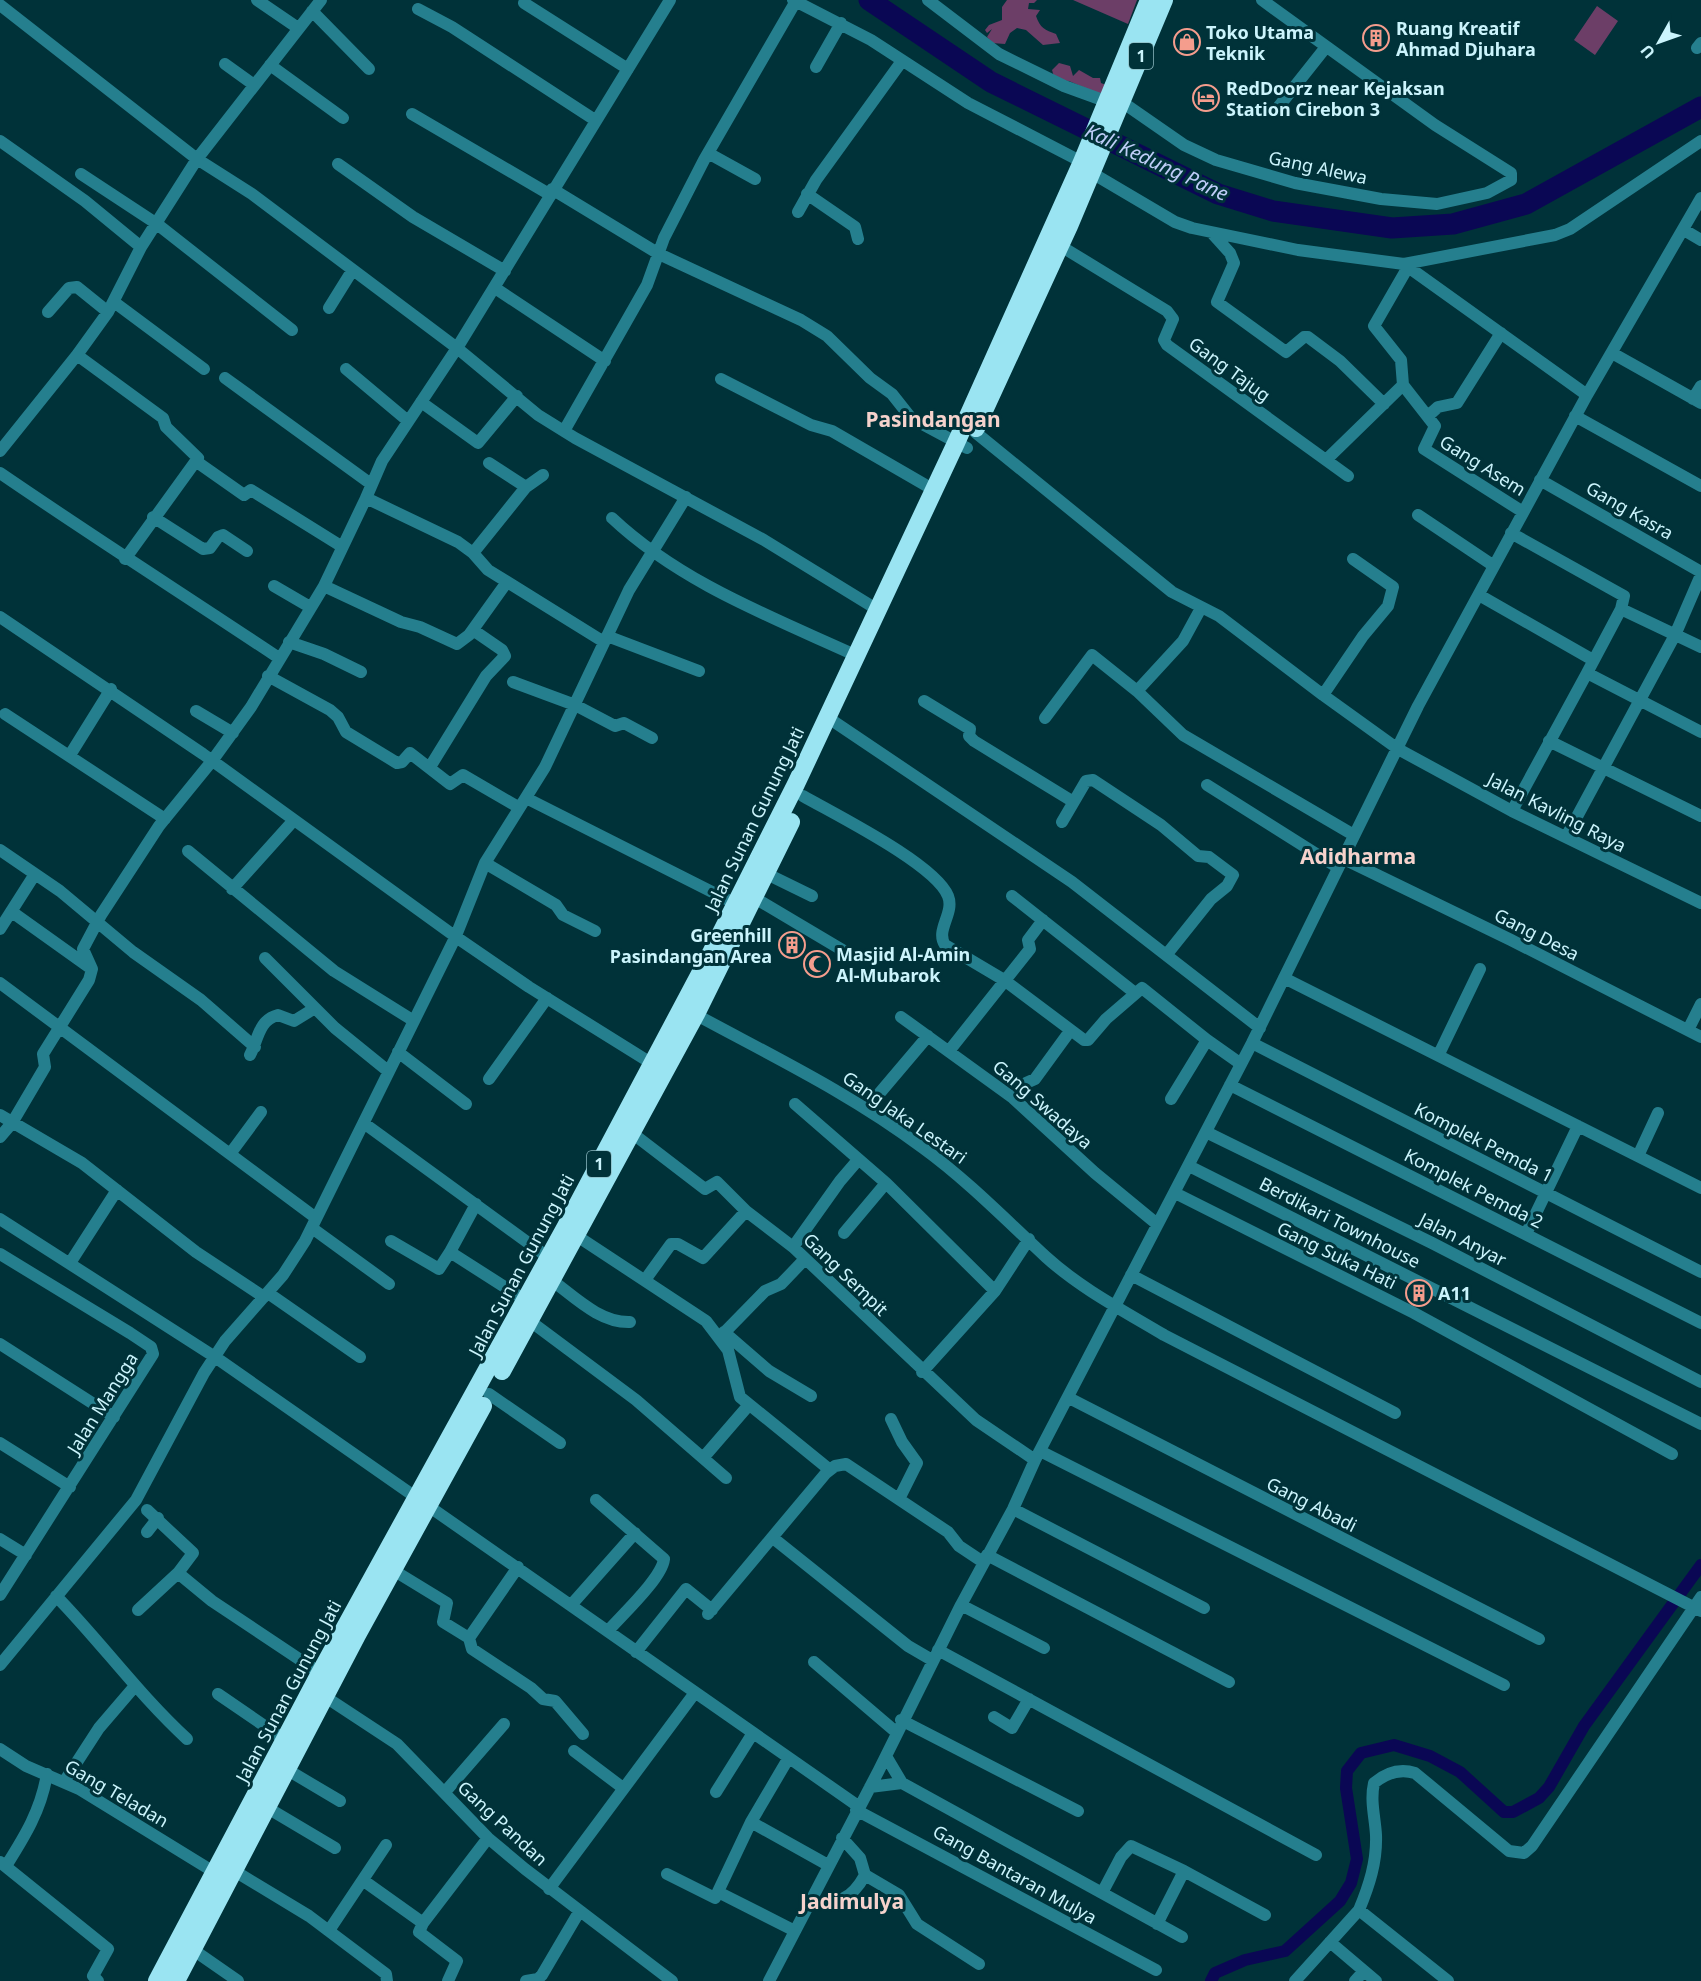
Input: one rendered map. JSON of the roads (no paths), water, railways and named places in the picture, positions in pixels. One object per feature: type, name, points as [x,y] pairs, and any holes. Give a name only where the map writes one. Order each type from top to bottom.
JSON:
[{"type":"highway","name":"1","points":[[1113,106],[1149,0]]},
{"type":"highway","name":"1","points":[[176,1981],[225,1873],[266,1807],[286,1769],[319,1686],[363,1610],[393,1570],[424,1502],[489,1394],[548,1271],[569,1241],[597,1182],[632,1133],[659,1068],[765,873],[785,819],[802,790],[966,441],[1113,106],[1164,0]]},
{"type":"highway","name":"1","points":[[1041,271],[1059,245],[1088,164]]},
{"type":"highway","name":"Jalan Sunan Gunung Jati","points":[[833,720],[857,656],[934,490],[966,441]]},
{"type":"highway","name":"Jalan Sunan Gunung Jati","points":[[689,1010],[734,903],[785,819]]},
{"type":"highway","name":"Jalan Sunan Gunung Jati","points":[[597,1182],[659,1068]]},
{"type":"highway","name":"Jalan Sunan Gunung Jati","points":[[363,1610],[522,1327],[525,1300],[548,1271]]},
{"type":"highway","name":"Jalan Sunan Gunung Jati","points":[[157,1981],[225,1873],[285,1740],[319,1686]]},
{"type":"street","points":[[256,0],[298,28]]},
{"type":"street","points":[[0,451],[77,355],[111,307],[141,247],[197,159],[321,0]]},
{"type":"street","points":[[0,1137],[12,1123],[46,1065],[42,1054],[89,980],[92,969],[83,951],[97,922],[165,819],[233,733],[324,586],[371,484],[408,421],[495,288],[551,192],[670,0]]},
{"type":"street","points":[[1262,0],[1326,47],[1276,110]]},
{"type":"street","points":[[564,431],[647,285],[664,238],[708,153],[795,1],[841,23],[968,103],[1088,164],[1175,222],[1210,232],[1298,250],[1406,266],[1555,235],[1570,229],[1701,141]]},
{"type":"street","name":"Gang Alewa","points":[[936,2],[999,54],[1064,86],[1113,106],[1216,160],[1295,183],[1350,193],[1437,204],[1462,200],[1503,186],[1511,180],[1511,172],[1435,125],[1326,47]]},
{"type":"street","points":[[524,3],[628,69]]},
{"type":"street","points":[[0,5],[197,159],[252,194],[457,348],[538,415],[838,583],[878,610]]},
{"type":"street","points":[[418,9],[452,27],[595,120]]},
{"type":"street","points":[[312,11],[369,69]]},
{"type":"street","points":[[816,67],[841,23]]},
{"type":"street","points":[[798,212],[807,194],[902,61]]},
{"type":"street","points":[[225,64],[254,85]]},
{"type":"street","points":[[270,65],[343,118]]},
{"type":"street","name":"Jalan Kavling Raya","points":[[412,114],[659,254],[827,336],[870,378],[892,394],[912,418],[966,441],[1172,592],[1219,616],[1323,696],[1398,748],[1512,811],[1701,903]]},
{"type":"street","points":[[0,141],[85,201],[141,247]]},
{"type":"street","points":[[708,153],[755,179]]},
{"type":"street","points":[[338,164],[413,217],[505,271]]},
{"type":"street","points":[[81,174],[156,224],[292,330]]},
{"type":"street","points":[[807,194],[855,227],[858,239]]},
{"type":"street","points":[[769,1981],[985,1558],[1013,1509],[1037,1456],[1260,1028],[1352,834],[1437,668],[1587,395],[1699,205]]},
{"type":"street","points":[[1684,230],[1701,240]]},
{"type":"street","points":[[1210,232],[1230,253],[1234,263],[1217,302],[1286,352],[1304,337],[1308,337],[1340,361],[1384,404]]},
{"type":"street","name":"Gang Tajug","points":[[1059,245],[1167,311],[1173,319],[1165,343],[1348,477]]},
{"type":"street","points":[[1406,266],[1587,395]]},
{"type":"street","name":"Gang Asem","points":[[1406,266],[1374,326],[1401,360],[1403,385],[1435,428],[1424,447],[1426,452],[1522,512]]},
{"type":"street","points":[[329,308],[352,271]]},
{"type":"street","points":[[48,312],[69,288],[77,287],[204,369]]},
{"type":"street","points":[[495,288],[605,361]]},
{"type":"street","points":[[1428,416],[1438,407],[1457,404],[1501,333]]},
{"type":"street","points":[[1612,353],[1697,401],[1701,386]]},
{"type":"street","points":[[77,355],[163,418],[166,427],[197,454],[196,462],[124,559]]},
{"type":"street","points":[[346,369],[408,421]]},
{"type":"street","points":[[225,378],[371,484]]},
{"type":"street","points":[[721,379],[811,425],[832,431],[934,490]]},
{"type":"street","points":[[1326,460],[1403,385]]},
{"type":"street","points":[[421,402],[478,443],[517,396]]},
{"type":"street","points":[[1575,417],[1701,486]]},
{"type":"street","points":[[196,462],[244,495],[251,490],[341,546]]},
{"type":"street","points":[[489,463],[526,487]]},
{"type":"street","points":[[0,473],[124,559],[171,586],[279,658]]},
{"type":"street","points":[[473,553],[526,487],[543,475]]},
{"type":"street","name":"Gang Kasra","points":[[1540,480],[1701,574]]},
{"type":"street","points":[[0,1665],[136,1500],[225,1341],[266,1295],[314,1223],[456,937],[485,862],[546,767],[606,639],[652,551],[686,497]]},
{"type":"street","points":[[366,498],[443,534],[473,553],[488,570],[606,639],[699,671]]},
{"type":"street","points":[[1418,515],[1494,566]]},
{"type":"street","points":[[153,517],[203,549],[210,548],[218,537],[223,536],[247,550]]},
{"type":"street","points":[[612,518],[652,551],[735,601],[857,656]]},
{"type":"street","points":[[1511,533],[1623,594],[1625,598],[1512,811]]},
{"type":"street","points":[[1323,696],[1363,636],[1388,606],[1393,586],[1353,559]]},
{"type":"street","points":[[1566,837],[1675,635],[1701,574]]},
{"type":"street","points":[[324,586],[401,622],[420,627],[457,644],[464,641],[507,582]]},
{"type":"street","points":[[274,586],[310,607]]},
{"type":"street","points":[[1479,595],[1593,660]]},
{"type":"street","points":[[1137,692],[1183,641],[1202,608]]},
{"type":"street","points":[[1621,609],[1701,647]]},
{"type":"street","points":[[0,617],[111,690],[294,820],[362,872],[456,937],[547,998],[659,1068]]},
{"type":"street","points":[[430,767],[486,676],[505,657],[502,650],[472,630]]},
{"type":"street","points":[[289,642],[324,654],[361,672]]},
{"type":"street","points":[[1045,718],[1092,655],[1184,735],[1352,834]]},
{"type":"street","points":[[1587,673],[1638,702],[1701,732]]},
{"type":"street","points":[[268,676],[330,710],[338,717],[346,732],[397,763],[402,762],[410,753],[450,784],[463,775],[734,903]]},
{"type":"street","points":[[513,682],[576,705],[615,726],[624,723],[652,738]]},
{"type":"street","points":[[70,755],[111,690]]},
{"type":"street","points":[[924,701],[970,729],[969,736],[974,741],[1072,801]]},
{"type":"street","points":[[196,711],[233,733]]},
{"type":"street","points":[[5,714],[165,819]]},
{"type":"street","points":[[833,720],[1000,831],[1167,954],[1260,1028]]},
{"type":"street","points":[[1550,741],[1701,816]]},
{"type":"street","points":[[1062,822],[1072,801],[1086,781],[1093,780],[1161,825],[1198,856],[1209,857],[1233,874],[1233,879],[1211,899],[1167,954]]},
{"type":"street","name":"Gang Desa","points":[[1207,785],[1340,862],[1701,1038]]},
{"type":"street","points":[[802,790],[923,868],[948,897],[950,911],[941,936],[945,945],[1004,980],[1070,1030],[1088,1041],[1106,1019],[1135,993],[1145,989],[1207,1040],[1241,1064]]},
{"type":"street","points":[[232,889],[294,820]]},
{"type":"street","points":[[0,850],[35,874],[133,952],[192,993],[252,1051],[256,1034],[270,1018],[278,1015],[294,1021],[315,1008]]},
{"type":"street","points":[[188,851],[334,971],[414,1021]]},
{"type":"street","points":[[485,862],[556,905],[563,915],[595,931]]},
{"type":"street","points":[[765,873],[812,896]]},
{"type":"street","points":[[0,929],[35,874]]},
{"type":"street","points":[[1012,896],[1135,993]]},
{"type":"street","points":[[753,897],[849,954]]},
{"type":"street","points":[[12,912],[92,969]]},
{"type":"street","points":[[949,1051],[1030,949],[1028,940],[1043,920]]},
{"type":"street","points":[[265,958],[359,1049],[388,1071]]},
{"type":"street","points":[[1439,1054],[1480,969]]},
{"type":"street","points":[[1284,978],[1439,1054],[1701,1188]]},
{"type":"street","points":[[0,983],[230,1154],[389,1284]]},
{"type":"street","points":[[489,1078],[547,998]]},
{"type":"street","points":[[1688,1030],[1701,1004]]},
{"type":"street","name":"Gang Jaka Lestari","points":[[689,1010],[808,1073],[867,1108],[942,1162],[1067,1274],[1164,1335],[1670,1596],[1697,1605]]},
{"type":"street","name":"Gang Swadaya","points":[[902,1017],[1013,1098],[1095,1173],[1157,1224]]},
{"type":"street","points":[[1013,1098],[1026,1083],[1035,1079],[1070,1030]]},
{"type":"street","points":[[867,1108],[928,1036]]},
{"type":"street","points":[[1171,1099],[1207,1040]]},
{"type":"street","name":"Komplek Pemda 1","points":[[1252,1043],[1701,1272]]},
{"type":"street","points":[[398,1052],[466,1104]]},
{"type":"street","name":"Komplek Pemda 2","points":[[1230,1084],[1701,1323]]},
{"type":"street","points":[[795,1104],[886,1182],[995,1291]]},
{"type":"street","points":[[230,1154],[261,1112]]},
{"type":"street","points":[[1638,1156],[1658,1113]]},
{"type":"street","points":[[0,1114],[82,1163],[196,1252],[360,1357]]},
{"type":"street","points":[[365,1124],[476,1204],[548,1271],[600,1315],[617,1322],[630,1323]]},
{"type":"street","points":[[1526,1234],[1578,1126]]},
{"type":"street","name":"Jalan Anyar","points":[[1206,1132],[1432,1243],[1701,1382]]},
{"type":"street","name":"Gang Sempit","points":[[632,1133],[705,1189],[717,1182],[746,1211],[793,1247],[922,1372],[988,1430],[1504,1684]]},
{"type":"street","points":[[793,1247],[840,1181],[858,1160]]},
{"type":"street","name":"Berdikari Townhouse","points":[[1189,1166],[1701,1424]]},
{"type":"street","points":[[844,1233],[886,1182]]},
{"type":"street","points":[[70,1263],[117,1190]]},
{"type":"street","name":"Gang Suka Hati","points":[[1175,1193],[1414,1313],[1672,1454]]},
{"type":"street","points":[[391,1241],[439,1269],[476,1204]]},
{"type":"street","points":[[645,1280],[671,1244],[678,1244],[703,1258],[746,1211]]},
{"type":"street","name":"Gang Bantaran Mulya","points":[[0,1219],[215,1357],[572,1604],[694,1694],[753,1733],[857,1808],[1156,1970]]},
{"type":"street","points":[[922,1372],[995,1291],[1029,1239]]},
{"type":"street","points":[[569,1241],[645,1280],[706,1321],[769,1371],[810,1396]]},
{"type":"street","points":[[450,1252],[525,1300]]},
{"type":"street","name":"Jalan Mangga","points":[[0,1254],[151,1347],[153,1354],[0,1595]]},
{"type":"street","points":[[722,1335],[765,1292],[781,1284],[805,1259]]},
{"type":"street","points":[[1131,1275],[1395,1413]]},
{"type":"street","points":[[522,1327],[636,1400],[726,1478]]},
{"type":"street","points":[[722,1335],[728,1350],[736,1390],[748,1406],[830,1470]]},
{"type":"street","points":[[0,1344],[114,1417]]},
{"type":"street","points":[[489,1394],[560,1443]]},
{"type":"street","name":"Gang Abadi","points":[[1069,1398],[1539,1639]]},
{"type":"street","points":[[703,1458],[748,1406]]},
{"type":"street","points":[[891,1419],[917,1463],[899,1499]]},
{"type":"street","points":[[0,1443],[70,1487]]},
{"type":"street","points":[[636,1652],[686,1589],[710,1612],[830,1470],[835,1466],[846,1464],[948,1532],[959,1546],[1229,1682]]},
{"type":"street","points":[[596,1500],[662,1557],[664,1562],[650,1583],[608,1631]]},
{"type":"street","points":[[1013,1509],[1204,1608]]},
{"type":"street","points":[[138,1610],[178,1573],[193,1552],[147,1510]]},
{"type":"street","points":[[147,1532],[158,1518]]},
{"type":"street","points":[[572,1604],[635,1533]]},
{"type":"street","points":[[0,1539],[26,1556]]},
{"type":"street","points":[[774,1539],[908,1646],[935,1655],[1029,1699],[1316,1855]]},
{"type":"street","points":[[469,1638],[518,1567]]},
{"type":"street","points":[[393,1570],[447,1603],[443,1622],[469,1638],[475,1652],[531,1688],[543,1699],[555,1701],[583,1734]]},
{"type":"street","name":"Gang Pandan","points":[[178,1573],[319,1686],[397,1744],[488,1838],[549,1889],[672,1981]]},
{"type":"street","points":[[56,1596],[87,1628],[135,1686],[187,1739]]},
{"type":"street","points":[[961,1605],[1044,1648]]},
{"type":"street","points":[[1294,1981],[1359,1910],[1374,1866],[1376,1837],[1371,1796],[1374,1783],[1394,1772],[1405,1770],[1415,1773],[1509,1851],[1524,1853],[1532,1846],[1589,1759],[1697,1605]]},
{"type":"street","points":[[814,1662],[899,1726],[1078,1811]]},
{"type":"street","points":[[64,1782],[99,1728],[135,1686]]},
{"type":"street","points":[[218,1694],[285,1740]]},
{"type":"street","points":[[549,1889],[694,1694]]},
{"type":"street","points":[[994,1717],[1012,1728],[1029,1699]]},
{"type":"street","points":[[444,1792],[504,1724]]},
{"type":"street","points":[[716,1792],[753,1733]]},
{"type":"street","name":"Gang Teladan","points":[[0,1749],[26,1766],[64,1782],[330,1929],[367,1962],[387,1974],[387,1981]]},
{"type":"street","points":[[574,1751],[623,1788]]},
{"type":"street","points":[[886,1755],[902,1783],[1182,1936]]},
{"type":"street","points":[[667,1874],[713,1899],[751,1822],[788,1759]]},
{"type":"street","points":[[286,1769],[340,1801]]},
{"type":"street","points":[[47,1774],[43,1799],[37,1814],[3,1864],[108,1949],[93,1976],[98,1981]]},
{"type":"street","points":[[870,1787],[902,1783]]},
{"type":"street","points":[[266,1807],[335,1848]]},
{"type":"street","points":[[751,1822],[828,1865]]},
{"type":"street","points":[[448,1981],[458,1961],[419,1932],[423,1923],[488,1838]]},
{"type":"street","points":[[842,1838],[855,1851],[866,1875],[899,1895],[917,1924],[979,1964]]},
{"type":"street","points":[[330,1929],[386,1845]]},
{"type":"street","points":[[1102,1893],[1121,1857],[1131,1846],[1184,1871],[1265,1915]]},
{"type":"street","points":[[1157,1924],[1184,1871]]},
{"type":"street","points":[[810,1901],[837,1903],[849,1898],[866,1875]]},
{"type":"street","points":[[364,1881],[423,1923]]},
{"type":"street","points":[[718,1892],[795,1931]]},
{"type":"street","points":[[1359,1910],[1448,1981]]},
{"type":"street","points":[[526,1981],[538,1979],[542,1975],[579,1912]]},
{"type":"street","points":[[1330,1942],[1376,1981]]},
{"type":"street","points":[[192,1949],[238,1981]]},
{"type":"street","points":[[1355,1981],[1364,1971]]},
{"type":"waterway","name":"Kali Kedung Pane","points":[[869,0],[991,82],[1218,194],[1273,211],[1392,228],[1453,224],[1526,204],[1701,107]]},
{"type":"waterway","points":[[1211,1981],[1215,1973],[1245,1960],[1285,1951],[1340,1901],[1351,1883],[1357,1859],[1346,1788],[1347,1771],[1361,1753],[1394,1745],[1430,1756],[1460,1772],[1504,1812],[1513,1812],[1539,1798],[1549,1787],[1584,1726],[1701,1565]]},
{"type":"place","name":"Ruang Kreatif Ahmad Djuhara","points":[[1376,38]]},
{"type":"place","name":"Toko Utama Teknik","points":[[1187,42]]},
{"type":"place","name":"RedDoorz near Kejaksan Station Cirebon 3","points":[[1206,98]]},
{"type":"place","name":"Greenhill Pasindangan Area","points":[[792,945]]},
{"type":"place","name":"Masjid Al-Amin Al-Mubarok","points":[[817,964]]},
{"type":"place","name":"A11","points":[[1419,1293]]},
{"type":"district","name":"Pasindangan","points":[[933,419]]},
{"type":"district","name":"Adidharma","points":[[1358,856]]},
{"type":"district","name":"Jadimulya","points":[[852,1901]]}]
